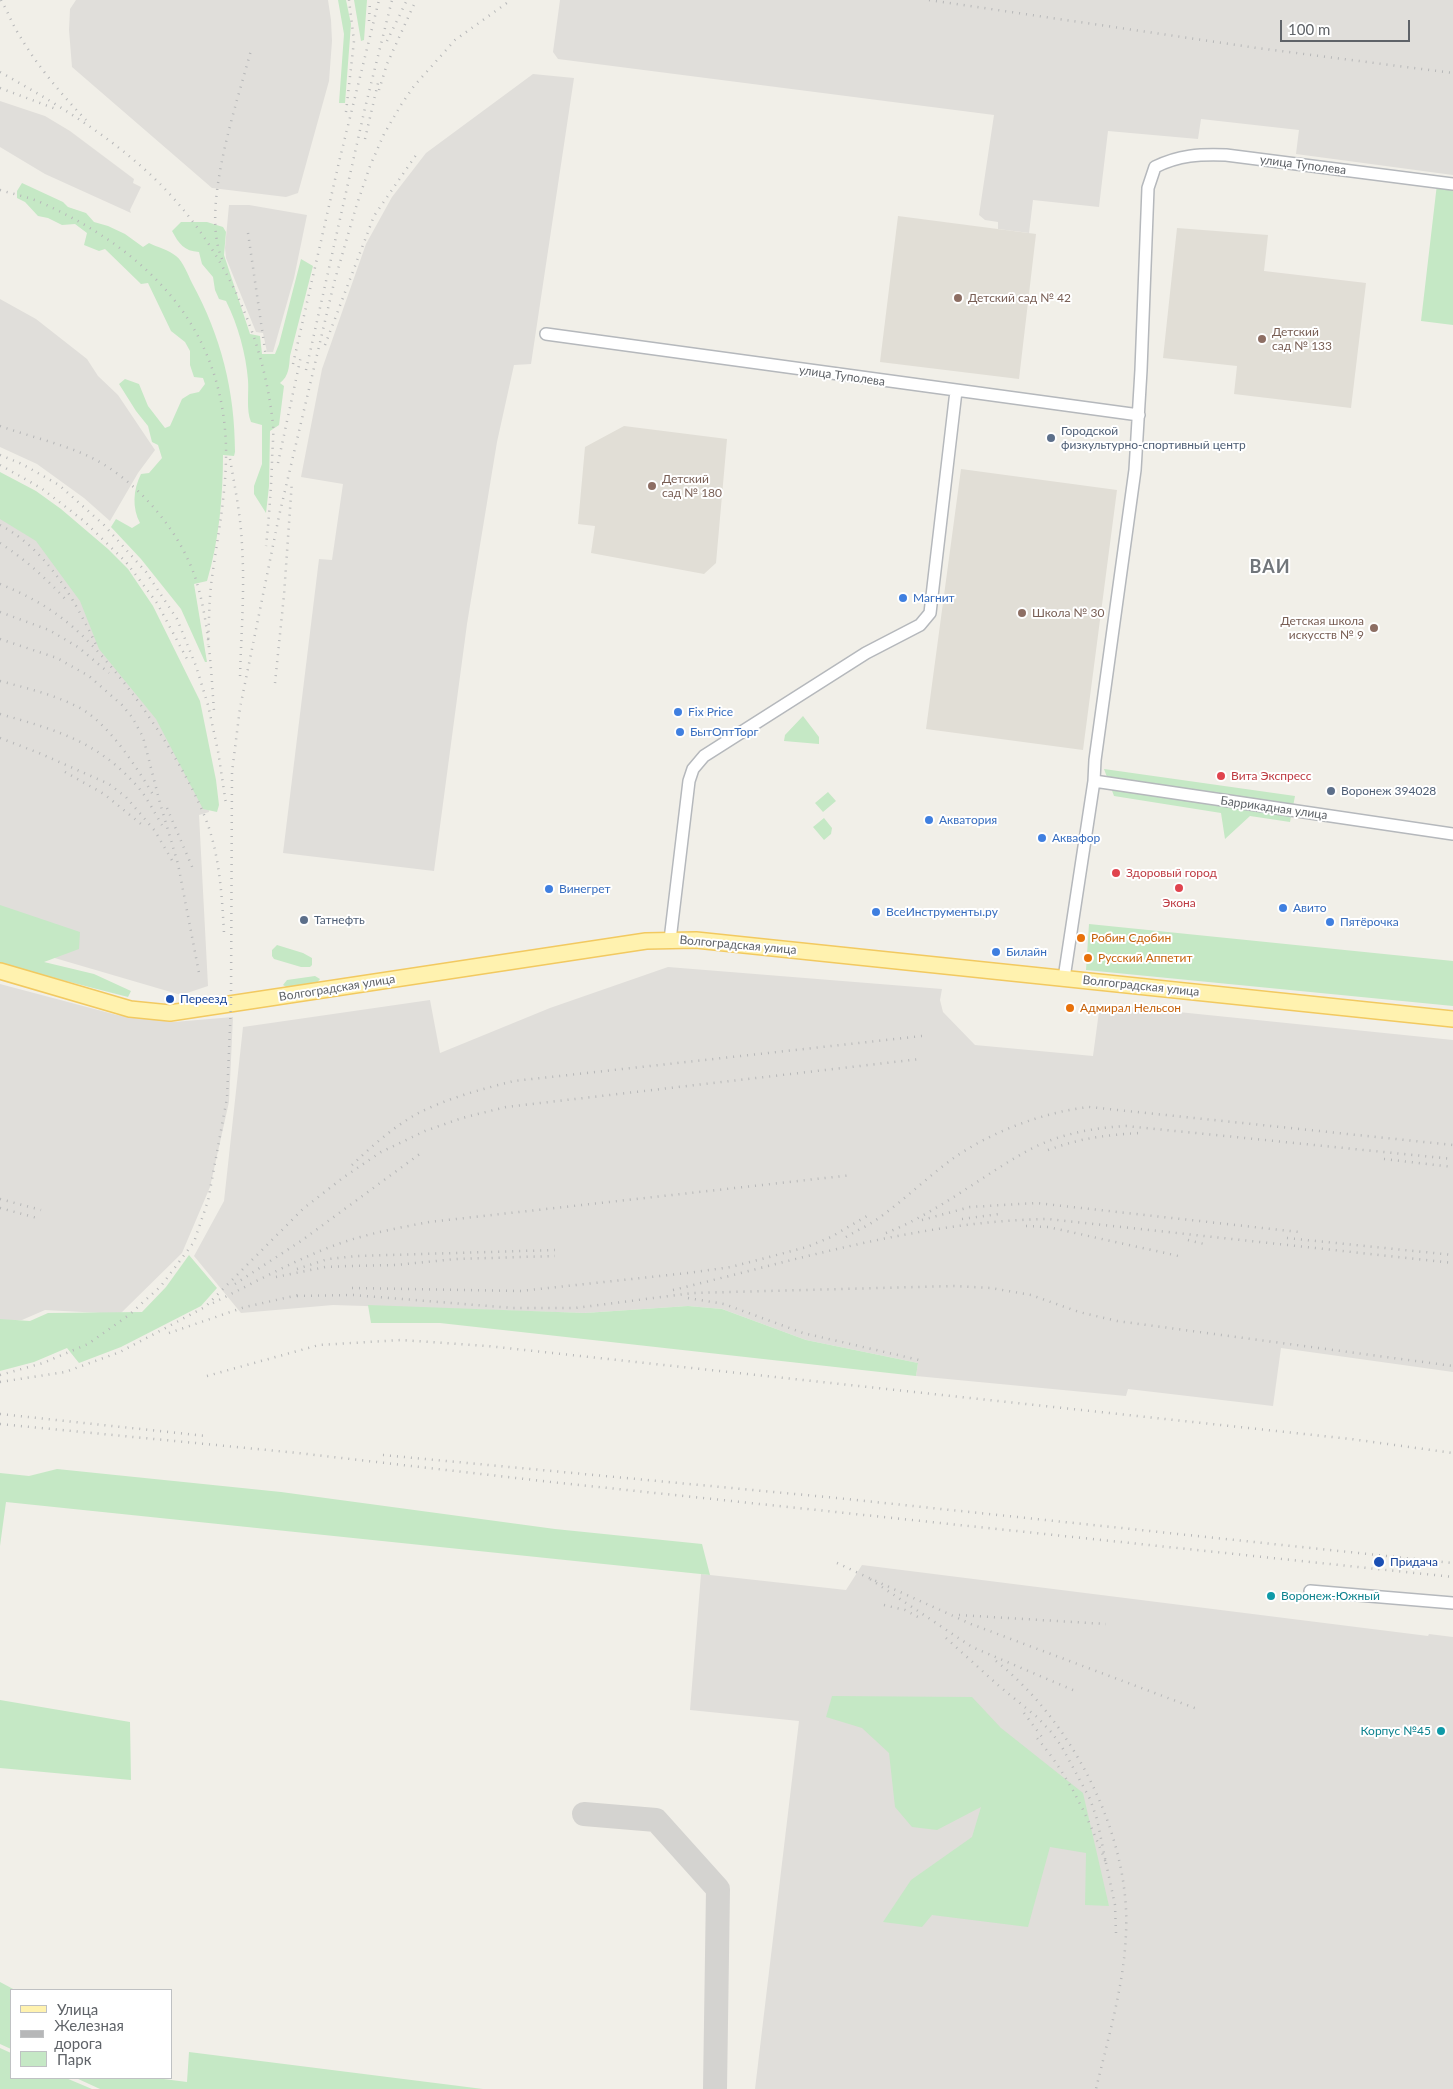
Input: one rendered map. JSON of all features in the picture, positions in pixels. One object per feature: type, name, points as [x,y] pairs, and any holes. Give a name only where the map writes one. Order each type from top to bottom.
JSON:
[{"type":"main road","name":"Волгоградская улица","points":[[0,971],[130,1009],[170,1013],[628,944],[670,940],[696,940],[1453,1019]]},
{"type":"street","name":"улица Туполева","points":[[546,334],[1139,415],[1148,188],[1155,167],[1172,159],[1190,156],[1226,155],[1453,184]]},
{"type":"street","points":[[670,940],[689,781],[698,762],[704,756],[866,653],[920,625],[930,613],[956,391]]},
{"type":"street","points":[[1064,978],[1094,782],[1095,760],[1135,470],[1139,415]]},
{"type":"street","name":"Баррикадная улица","points":[[1094,782],[1453,834]]},
{"type":"street","points":[[1310,1591],[1453,1603]]},
{"type":"shaded area","points":[[76,0],[328,0],[332,41],[329,81],[298,193],[286,197],[212,188],[72,67],[69,30],[70,9]]},
{"type":"shaded area","points":[[560,0],[1453,0],[1453,175],[1296,154],[1299,130],[1201,119],[1198,139],[1108,131],[1099,207],[1033,200],[1029,233],[998,229],[998,222],[985,220],[979,215],[994,115],[558,59],[553,52]]},
{"type":"shaded area","points":[[533,74],[574,78],[531,364],[514,365],[497,442],[467,624],[434,871],[283,853],[319,559],[332,560],[343,484],[301,477],[322,369],[366,244],[392,197],[426,153]]},
{"type":"shaded area","points":[[0,101],[45,116],[70,131],[134,179],[133,183],[141,187],[130,210],[131,213],[45,174],[0,147]]},
{"type":"shaded area","points":[[229,205],[249,205],[307,215],[294,278],[273,352],[267,352],[263,333],[256,332],[226,258],[225,248]]},
{"type":"shaded area","name":"Детский сад № 42","points":[[898,216],[1036,234],[1019,379],[880,362]]},
{"type":"shaded area","name":"Детский сад № 133","points":[[1177,228],[1268,235],[1264,271],[1366,283],[1351,408],[1234,394],[1237,366],[1163,358]]},
{"type":"shaded area","points":[[0,299],[36,319],[87,359],[98,376],[118,395],[155,450],[138,473],[110,521],[84,498],[37,464],[0,447]]},
{"type":"shaded area","name":"Детский сад № 180","points":[[624,426],[727,439],[716,563],[704,574],[591,553],[595,526],[578,524],[585,447]]},
{"type":"shaded area","name":"Школа № 30","points":[[961,469],[1117,490],[1083,750],[926,729]]},
{"type":"shaded area","points":[[0,473],[199,719],[209,812],[199,815],[208,986],[181,995],[0,942]]},
{"type":"shaded area","points":[[668,967],[942,989],[940,1000],[943,1012],[975,1045],[1093,1056],[1100,1004],[1453,1040],[1453,1372],[1281,1348],[1273,1406],[1128,1389],[1126,1396],[916,1376],[918,1363],[806,1340],[722,1309],[688,1306],[585,1313],[333,1305],[241,1313],[194,1256],[224,1201],[243,1027],[430,1000],[440,1053],[550,1008]]},
{"type":"shaded area","points":[[0,984],[117,1015],[174,1022],[233,1017],[229,1102],[210,1187],[182,1253],[120,1314],[45,1310],[22,1320],[0,1322]]},
{"type":"shaded area","points":[[862,1565],[1428,1636],[1429,1634],[1453,1637],[1453,2089],[755,2089],[799,1721],[690,1710],[701,1574],[846,1590]]},
{"type":"green space","points":[[338,0],[346,0],[351,24],[345,103],[339,103],[344,34]]},
{"type":"green space","points":[[354,0],[367,0],[364,40],[361,41]]},
{"type":"green space","points":[[22,183],[63,202],[68,207],[86,213],[94,222],[125,234],[143,247],[149,243],[179,258],[211,323],[229,386],[235,452],[234,456],[223,455],[222,486],[215,550],[207,581],[194,584],[207,662],[205,662],[181,609],[141,559],[111,527],[116,519],[132,528],[140,523],[135,505],[138,480],[141,474],[149,473],[162,458],[158,445],[152,442],[148,426],[119,384],[125,379],[139,384],[148,406],[165,428],[170,426],[182,399],[190,394],[199,392],[205,384],[203,378],[194,377],[190,365],[190,351],[185,342],[171,331],[148,283],[141,284],[105,249],[99,251],[84,245],[87,233],[75,224],[62,225],[48,218],[38,216],[25,202],[17,198],[17,191]]},
{"type":"green space","points":[[1437,184],[1453,187],[1453,325],[1421,321]]},
{"type":"green space","points":[[181,222],[207,222],[223,227],[226,232],[224,255],[250,334],[260,336],[262,354],[275,354],[301,259],[313,266],[290,356],[288,371],[280,383],[284,386],[279,425],[270,431],[269,486],[266,513],[254,494],[254,486],[262,464],[262,425],[251,422],[249,417],[247,370],[241,340],[226,301],[219,299],[213,277],[202,264],[199,252],[182,246],[172,231]]},
{"type":"green space","points":[[0,472],[36,491],[61,509],[108,549],[128,569],[153,606],[200,701],[216,780],[219,805],[217,812],[203,809],[156,719],[99,649],[80,601],[36,541],[0,519]]},
{"type":"green space","points":[[803,716],[819,737],[819,744],[784,741],[785,735]]},
{"type":"green space","points":[[1104,769],[1295,796],[1290,822],[1250,816],[1225,839],[1221,813],[1114,796]]},
{"type":"green space","points":[[828,792],[836,801],[823,812],[815,803]]},
{"type":"green space","points":[[824,818],[832,828],[831,834],[824,840],[813,827]]},
{"type":"green space","points":[[0,905],[80,932],[79,949],[44,962],[94,974],[131,991],[128,997],[0,964]]},
{"type":"green space","points":[[1089,924],[1453,961],[1453,1006],[1086,970]]},
{"type":"green space","points":[[277,945],[303,953],[312,958],[312,965],[310,967],[301,967],[274,959],[272,950]]},
{"type":"green space","points":[[315,976],[320,979],[316,984],[288,988],[283,985],[287,980]]},
{"type":"green space","points":[[189,1255],[217,1288],[201,1306],[121,1347],[79,1363],[67,1348],[34,1362],[0,1371],[0,1319],[30,1321],[48,1313],[142,1312],[166,1287]]},
{"type":"green space","points":[[368,1305],[585,1313],[688,1306],[722,1309],[806,1340],[918,1363],[916,1376],[440,1323],[371,1323]]},
{"type":"green space","points":[[57,1469],[281,1492],[555,1529],[702,1544],[710,1575],[6,1502],[0,1546],[0,1473],[29,1476]]},
{"type":"green space","points":[[832,1696],[972,1697],[1001,1728],[1083,1793],[1109,1906],[1085,1905],[1086,1853],[1050,1847],[1028,1927],[932,1915],[922,1927],[883,1922],[911,1880],[972,1837],[981,1807],[937,1830],[912,1827],[895,1807],[889,1753],[862,1728],[826,1717]]},
{"type":"green space","points":[[0,1700],[130,1722],[131,1780],[0,1768]]},
{"type":"green space","points":[[0,1982],[13,1989],[10,1989],[10,2049],[0,2044]]},
{"type":"green space","points":[[0,2048],[10,2053],[10,2079],[68,2079],[92,2089],[0,2089]]},
{"type":"green space","points":[[189,2052],[483,2089],[100,2089],[78,2079],[164,2079],[187,2082]]},
{"type":"taxiway","points":[[584,1814],[656,1820],[718,1889],[715,2089]]},
{"type":"railway","points":[[1,0],[35,60],[86,120]]},
{"type":"railway","points":[[346,112],[354,41],[349,0]]},
{"type":"railway","points":[[369,21],[370,0]]},
{"type":"railway","points":[[293,364],[339,162],[379,0]]},
{"type":"railway","points":[[306,370],[365,108],[392,0]]},
{"type":"railway","points":[[387,41],[407,0]]},
{"type":"railway","points":[[379,90],[387,64],[416,0]]},
{"type":"railway","points":[[0,1375],[43,1363],[88,1344],[129,1315],[161,1286],[194,1242],[208,1201],[227,1098],[231,1004],[232,772],[240,708],[279,516],[334,283],[370,166],[384,134],[401,105],[414,86],[455,40],[511,0]]},
{"type":"railway","points":[[929,0],[1257,48],[1453,73]]},
{"type":"railway","points":[[222,259],[216,238],[215,212],[218,185],[230,126],[251,50]]},
{"type":"railway","points":[[0,72],[74,116],[109,140],[142,167],[192,221],[213,251],[232,284],[247,317],[259,352],[268,388],[273,425],[266,546]]},
{"type":"railway","points":[[365,139],[378,83]]},
{"type":"railway","points":[[0,88],[56,109]]},
{"type":"railway","points":[[325,345],[374,216],[416,155]]},
{"type":"railway","points":[[0,190],[40,202],[78,221],[113,243],[144,268],[171,296],[193,328],[210,363],[221,402],[226,464],[211,585],[208,645]]},
{"type":"railway","points":[[248,233],[266,357]]},
{"type":"railway","points":[[278,463],[301,356]]},
{"type":"railway","points":[[0,426],[76,451],[104,465],[139,492],[168,526],[190,564],[201,599],[209,647],[214,711]]},
{"type":"railway","points":[[0,455],[22,464],[59,485],[104,525],[146,572],[177,619],[196,666],[208,705],[218,751],[226,804]]},
{"type":"railway","points":[[230,459],[239,513],[243,562],[240,678]]},
{"type":"railway","points":[[0,465],[41,488],[84,521],[126,562],[157,603],[187,659]]},
{"type":"railway","points":[[275,683],[284,595],[292,481]]},
{"type":"railway","points":[[0,525],[32,548],[59,579],[80,613],[98,649]]},
{"type":"railway","points":[[0,543],[36,570],[68,602]]},
{"type":"railway","points":[[0,584],[25,595],[63,619],[105,659],[148,715],[185,775],[209,828],[218,867],[224,933]]},
{"type":"railway","points":[[0,612],[49,630],[78,647],[109,673]]},
{"type":"railway","points":[[0,639],[57,658],[89,676],[122,705],[132,717],[143,737],[178,864],[199,973]]},
{"type":"railway","points":[[0,681],[58,698],[88,713],[121,746],[155,798]]},
{"type":"railway","points":[[0,714],[57,732],[74,739],[107,758],[141,790],[162,825]]},
{"type":"railway","points":[[0,738],[109,784],[126,797],[155,831],[173,862]]},
{"type":"railway","points":[[65,772],[104,794],[141,824]]},
{"type":"railway","points":[[167,808],[193,869]]},
{"type":"railway","points":[[352,1165],[390,1132],[426,1109],[476,1091],[514,1081],[922,1036]]},
{"type":"railway","points":[[0,1382],[65,1372],[120,1352],[205,1307],[304,1208],[344,1177],[381,1152],[425,1131],[462,1118],[506,1107],[920,1059]]},
{"type":"railway","points":[[846,1237],[876,1220],[951,1160],[982,1141],[1035,1119],[1089,1107],[1453,1145]]},
{"type":"railway","points":[[886,1233],[923,1215],[1039,1145],[1063,1136],[1101,1128],[1126,1126],[1453,1159]]},
{"type":"railway","points":[[1048,1150],[1093,1138],[1140,1133]]},
{"type":"railway","points":[[235,1284],[301,1241],[421,1153]]},
{"type":"railway","points":[[1384,1159],[1453,1167]]},
{"type":"railway","points":[[213,1303],[332,1246],[409,1226],[429,1222],[852,1175]]},
{"type":"railway","points":[[0,1199],[41,1210]]},
{"type":"railway","points":[[922,1220],[970,1207],[1036,1203],[1299,1232]]},
{"type":"railway","points":[[0,1208],[37,1218]]},
{"type":"railway","points":[[962,1219],[999,1214]]},
{"type":"railway","points":[[352,1288],[521,1291],[731,1267],[807,1247],[831,1237],[867,1216]]},
{"type":"railway","points":[[673,1290],[812,1255],[906,1234],[1000,1221],[1048,1219],[1453,1263]]},
{"type":"railway","points":[[1026,1226],[1048,1227],[1183,1257]]},
{"type":"railway","points":[[1287,1238],[1453,1255]]},
{"type":"railway","points":[[1188,1240],[1208,1245]]},
{"type":"railway","points":[[297,1269],[328,1259],[356,1256],[555,1250]]},
{"type":"railway","points":[[276,1277],[325,1267],[396,1265],[456,1259],[555,1256]]},
{"type":"railway","points":[[297,1296],[353,1295],[513,1308],[575,1308],[693,1293],[954,1286],[991,1288],[1031,1295],[1079,1312],[1117,1321],[1453,1366]]},
{"type":"railway","points":[[169,1333],[245,1307],[303,1294]]},
{"type":"railway","points":[[688,1298],[724,1304],[803,1333],[919,1360]]},
{"type":"railway","points":[[207,1376],[319,1345],[401,1340],[487,1346],[1351,1439],[1453,1453]]},
{"type":"railway","points":[[0,1414],[206,1436]]},
{"type":"railway","points":[[0,1424],[298,1453],[551,1482],[1453,1577]]},
{"type":"railway","points":[[383,1455],[837,1498],[1453,1563]]},
{"type":"railway","points":[[837,1563],[867,1577]]},
{"type":"railway","points":[[1073,1690],[972,1647],[867,1577],[971,1624],[1200,1710]]},
{"type":"railway","points":[[884,1605],[905,1610],[918,1617]]},
{"type":"railway","points":[[959,1615],[1106,1624]]},
{"type":"railway","points":[[946,1638],[999,1686],[1037,1717],[1062,1747],[1090,1799],[1097,1819],[1106,1863],[1077,1797],[1059,1767],[1037,1738]]},
{"type":"railway","points":[[996,1661],[1024,1686],[1049,1715],[1072,1748],[1091,1783],[1107,1820],[1118,1858],[1125,1896],[1125,1953],[1115,2012],[1096,2089]]},
{"type":"railway","points":[[1024,1713],[1045,1741]]},
{"type":"railway","points":[[1106,1863],[1115,1905],[1116,1933]]},
{"type":"place","name":"Детский сад № 42","points":[[958,298]]},
{"type":"place","name":"Детский сад № 133","points":[[1262,339]]},
{"type":"place","name":"Городской физкультурно-спортивный центр","points":[[1051,438]]},
{"type":"place","name":"Детский сад № 180","points":[[652,486]]},
{"type":"place","name":"Магнит","points":[[903,598]]},
{"type":"place","name":"Школа № 30","points":[[1022,613]]},
{"type":"place","name":"Детская школа искусств № 9","points":[[1374,628]]},
{"type":"place","name":"Fix Price","points":[[678,712]]},
{"type":"place","name":"БытОптТорг","points":[[680,732]]},
{"type":"place","name":"Вита Экспресс","points":[[1221,776]]},
{"type":"place","name":"Воронеж 394028","points":[[1331,791]]},
{"type":"place","name":"Акватория","points":[[929,820]]},
{"type":"place","name":"Аквафор","points":[[1042,838]]},
{"type":"place","name":"Здоровый город","points":[[1116,873]]},
{"type":"place","name":"Экона","points":[[1179,888]]},
{"type":"place","name":"Винегрет","points":[[549,889]]},
{"type":"place","name":"Авито","points":[[1283,908]]},
{"type":"place","name":"ВсеИнструменты.ру","points":[[876,912]]},
{"type":"place","name":"Татнефть","points":[[304,920]]},
{"type":"place","name":"Пятёрочка","points":[[1330,922]]},
{"type":"place","name":"Робин Сдобин","points":[[1081,938]]},
{"type":"place","name":"Билайн","points":[[996,952]]},
{"type":"place","name":"Русский Аппетит","points":[[1088,958]]},
{"type":"place","name":"Переезд","points":[[170,999]]},
{"type":"place","name":"Адмирал Нельсон","points":[[1070,1008]]},
{"type":"place","name":"Придача","points":[[1379,1562]]},
{"type":"place","name":"Воронеж-Южный","points":[[1271,1596]]},
{"type":"place","name":"Корпус №45","points":[[1441,1731]]},
{"type":"district","name":"ВАИ","points":[[1270,567]]}]
